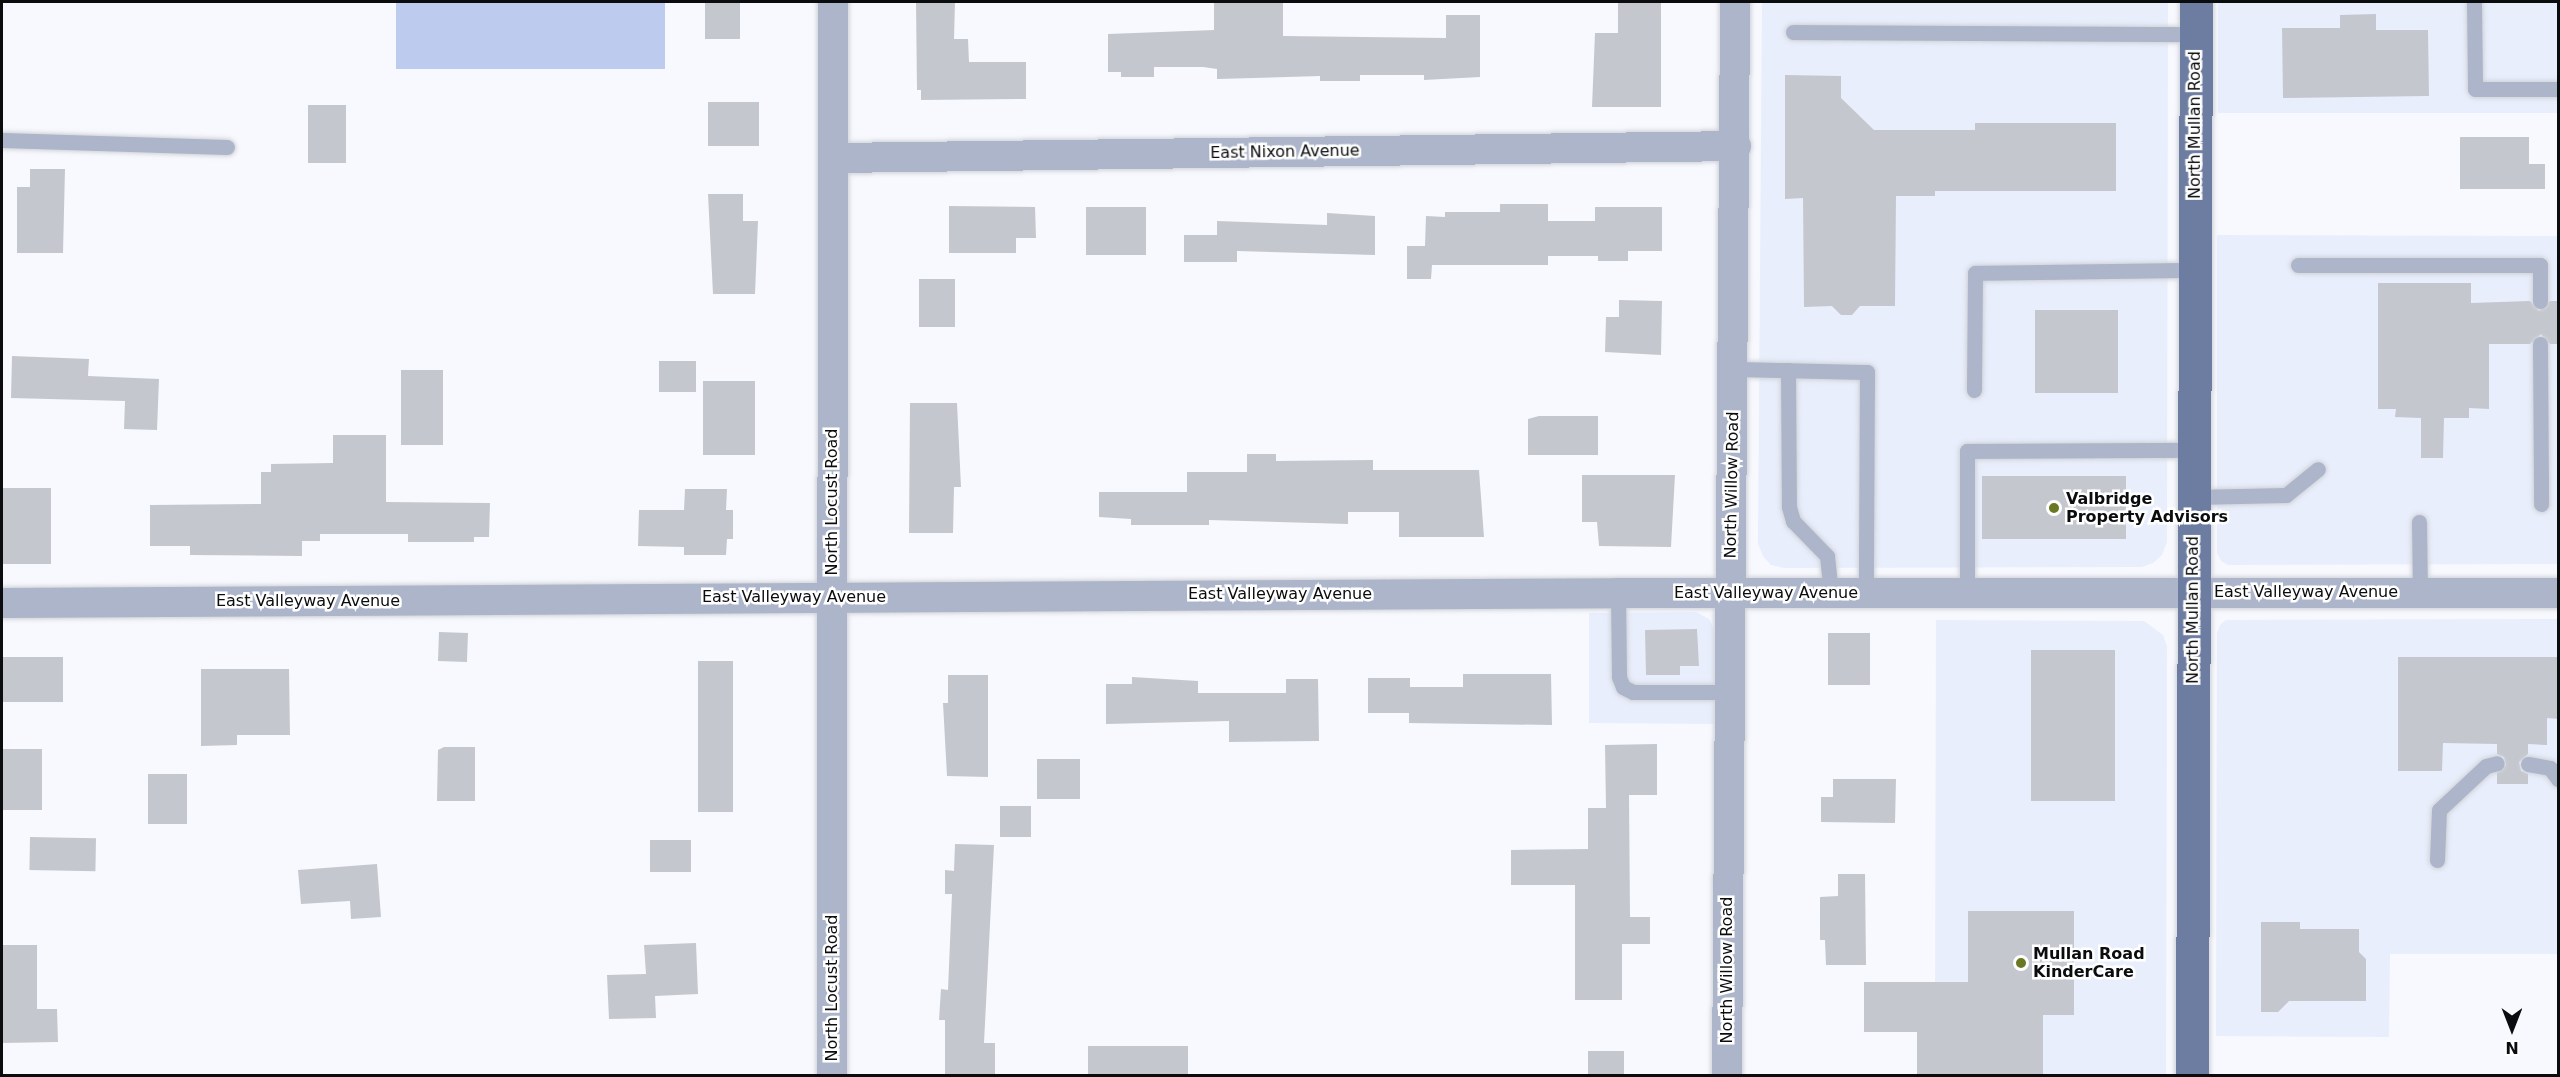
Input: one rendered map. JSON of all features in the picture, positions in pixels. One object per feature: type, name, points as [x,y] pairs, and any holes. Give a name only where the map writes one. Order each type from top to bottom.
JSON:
[{"type":"main road","name":"North Mullan Road","points":[[2192,1076],[2196,2]]},
{"type":"street","name":"North Locust Road","points":[[832,1076],[831,597],[835,158],[833,2]]},
{"type":"street","name":"North Willow Road","points":[[1727,1076],[1728,692],[1736,146],[1735,2]]},
{"type":"street","name":"East Nixon Avenue","points":[[835,158],[1736,146]]},
{"type":"street","name":"East Valleyway Avenue","points":[[2,603],[1618,592],[2559,593]]},
{"type":"lane","points":[[2474,2],[2475,89],[2559,89]]},
{"type":"lane","points":[[1793,32],[2196,34]]},
{"type":"lane","points":[[2,140],[227,147]]},
{"type":"lane","points":[[2298,265],[2540,265],[2540,301]]},
{"type":"lane","points":[[1974,390],[1975,273],[2194,270]]},
{"type":"lane","points":[[2540,344],[2541,504]]},
{"type":"lane","points":[[1733,369],[1867,372],[1866,592]]},
{"type":"lane","points":[[1788,370],[1789,507],[1793,520],[1827,556],[1831,592]]},
{"type":"lane","points":[[1967,592],[1967,451],[2194,450]]},
{"type":"lane","points":[[2194,497],[2286,495],[2318,469]]},
{"type":"lane","points":[[2420,522],[2420,592]]},
{"type":"lane","points":[[1618,592],[1619,677],[1623,687],[1633,692],[1728,692]]},
{"type":"lane","points":[[2437,860],[2439,810],[2486,766],[2497,763]]},
{"type":"lane","points":[[2528,764],[2550,768],[2559,779]]},
{"type":"shaded area","points":[[396,2],[665,2],[665,69],[396,69]]},
{"type":"shaded area","points":[[1762,2],[2168,2],[2167,542],[2162,555],[2153,563],[2142,567],[1784,568],[1771,565],[1763,556],[1758,544]]},
{"type":"shaded area","points":[[2218,2],[2558,2],[2558,113],[2218,113]]},
{"type":"shaded area","points":[[2217,235],[2558,236],[2558,564],[2228,565],[2221,561],[2217,553]]},
{"type":"shaded area","points":[[1696,612],[1709,619],[1714,629],[1714,724],[1589,723],[1589,613]]},
{"type":"shaded area","points":[[2558,619],[2558,954],[2390,954],[2389,1037],[2216,1036],[2217,633],[2220,625],[2226,620]]},
{"type":"shaded area","points":[[1936,620],[2144,621],[2163,635],[2167,646],[2166,1075],[1970,1075],[1935,1039]]},
{"type":"building","points":[[705,2],[740,2],[740,39],[705,39]]},
{"type":"building","points":[[916,2],[955,2],[954,39],[968,39],[969,62],[1026,62],[1026,99],[921,100],[921,90],[917,90]]},
{"type":"building","points":[[1214,2],[1283,2],[1283,36],[1446,38],[1446,15],[1480,15],[1480,77],[1424,80],[1424,75],[1360,75],[1360,81],[1320,81],[1320,76],[1217,79],[1217,69],[1203,67],[1154,67],[1154,77],[1121,77],[1121,72],[1108,72],[1108,34],[1214,30]]},
{"type":"building","points":[[1618,2],[1661,2],[1661,107],[1592,107],[1595,33],[1618,33]]},
{"type":"building","points":[[2376,14],[2376,30],[2428,30],[2429,96],[2283,98],[2282,28],[2340,28],[2340,15]]},
{"type":"building","points":[[1785,75],[1841,76],[1841,98],[1874,130],[1975,130],[1975,123],[2116,123],[2116,191],[1935,191],[1935,196],[1896,196],[1895,306],[1860,306],[1852,315],[1841,315],[1832,306],[1804,307],[1803,198],[1785,199]]},
{"type":"building","points":[[708,102],[759,102],[759,146],[708,146]]},
{"type":"building","points":[[308,105],[346,105],[346,163],[308,163]]},
{"type":"building","points":[[2460,137],[2529,137],[2529,164],[2545,164],[2545,189],[2460,189]]},
{"type":"building","points":[[30,169],[65,169],[63,253],[17,253],[17,187],[30,187]]},
{"type":"building","points":[[708,194],[743,194],[743,221],[758,221],[755,294],[713,294]]},
{"type":"building","points":[[1500,204],[1548,204],[1548,221],[1595,221],[1595,207],[1662,207],[1662,251],[1628,251],[1628,261],[1598,261],[1598,256],[1548,256],[1548,265],[1432,265],[1431,279],[1407,279],[1407,246],[1425,246],[1426,216],[1445,217],[1445,212],[1500,212]]},
{"type":"building","points":[[949,206],[1035,207],[1036,238],[1016,238],[1016,253],[949,253]]},
{"type":"building","points":[[1086,207],[1146,207],[1146,255],[1086,255]]},
{"type":"building","points":[[1327,213],[1375,216],[1375,255],[1237,251],[1237,262],[1184,262],[1184,235],[1217,235],[1217,221],[1327,225]]},
{"type":"building","points":[[919,279],[955,279],[955,327],[919,327]]},
{"type":"building","points":[[2378,283],[2471,283],[2471,303],[2530,301],[2539,311],[2550,301],[2559,301],[2559,344],[2550,344],[2541,334],[2530,344],[2489,344],[2489,409],[2469,408],[2469,418],[2444,418],[2443,458],[2421,458],[2421,418],[2395,417],[2396,409],[2378,409]]},
{"type":"building","points":[[1619,300],[1662,301],[1661,355],[1605,352],[1606,317],[1619,317]]},
{"type":"building","points":[[2035,310],[2118,310],[2118,393],[2035,393]]},
{"type":"building","points":[[12,356],[89,359],[88,376],[159,379],[157,430],[124,429],[125,401],[11,398]]},
{"type":"building","points":[[659,361],[696,361],[696,392],[659,392]]},
{"type":"building","points":[[401,370],[443,370],[443,445],[401,445]]},
{"type":"building","points":[[703,381],[755,381],[755,455],[703,455]]},
{"type":"building","points":[[910,403],[957,403],[961,487],[954,487],[953,533],[909,533]]},
{"type":"building","points":[[1539,416],[1598,416],[1598,455],[1528,455],[1528,419]]},
{"type":"building","points":[[333,435],[386,435],[386,502],[490,503],[489,537],[474,537],[474,542],[408,542],[408,534],[320,534],[320,541],[302,541],[302,556],[190,555],[190,546],[150,546],[150,505],[261,504],[261,472],[271,472],[271,464],[333,463]]},
{"type":"building","points":[[1247,454],[1276,454],[1276,461],[1373,460],[1373,470],[1479,470],[1484,537],[1399,537],[1399,512],[1348,512],[1348,524],[1209,520],[1209,525],[1131,525],[1131,519],[1099,517],[1099,492],[1187,492],[1187,472],[1247,472]]},
{"type":"building","points":[[1582,475],[1675,475],[1671,547],[1599,546],[1597,522],[1582,522]]},
{"type":"building","name":"Valbridge Property Advisors","points":[[1982,476],[2126,476],[2126,539],[1982,539]]},
{"type":"building","points":[[3,488],[51,488],[51,564],[3,564]]},
{"type":"building","points":[[685,489],[727,489],[726,510],[733,510],[733,539],[727,539],[726,555],[684,555],[684,547],[638,546],[639,510],[684,510]]},
{"type":"building","points":[[1697,629],[1699,666],[1680,666],[1680,675],[1646,675],[1645,630]]},
{"type":"building","points":[[439,632],[468,633],[467,662],[438,661]]},
{"type":"building","points":[[1828,633],[1870,633],[1870,685],[1828,685]]},
{"type":"building","points":[[2031,650],[2115,650],[2115,801],[2031,801]]},
{"type":"building","points":[[2,657],[63,657],[63,702],[2,702]]},
{"type":"building","points":[[2398,657],[2559,657],[2559,719],[2547,718],[2547,745],[2528,744],[2528,754],[2519,762],[2521,771],[2528,774],[2528,784],[2497,784],[2497,773],[2506,765],[2504,757],[2497,754],[2497,744],[2443,743],[2442,771],[2398,771]]},
{"type":"building","points":[[698,661],[733,661],[733,812],[698,812]]},
{"type":"building","points":[[201,669],[289,669],[290,735],[237,735],[237,745],[201,746]]},
{"type":"building","points":[[1463,674],[1551,674],[1552,725],[1409,723],[1409,713],[1368,713],[1368,678],[1410,678],[1410,687],[1463,687]]},
{"type":"building","points":[[948,675],[988,675],[988,777],[947,776],[943,703],[948,703]]},
{"type":"building","points":[[1132,677],[1198,681],[1198,693],[1286,693],[1286,679],[1318,679],[1319,741],[1229,742],[1229,721],[1106,724],[1106,684],[1132,684]]},
{"type":"building","points":[[1657,744],[1657,795],[1629,795],[1630,917],[1650,917],[1650,944],[1622,944],[1622,1000],[1575,1000],[1575,885],[1511,885],[1511,850],[1588,849],[1588,808],[1606,808],[1605,745]]},
{"type":"building","points":[[444,747],[475,747],[475,801],[437,801],[438,750]]},
{"type":"building","points":[[2,749],[42,749],[42,810],[2,810]]},
{"type":"building","points":[[1037,759],[1080,759],[1080,799],[1037,799]]},
{"type":"building","points":[[148,774],[187,774],[187,824],[148,824]]},
{"type":"building","points":[[1833,779],[1896,779],[1895,823],[1821,822],[1821,797],[1833,797]]},
{"type":"building","points":[[1000,806],[1031,806],[1031,837],[1000,837]]},
{"type":"building","points":[[30,837],[96,838],[95,871],[29,870]]},
{"type":"building","points":[[650,840],[691,840],[691,872],[650,872]]},
{"type":"building","points":[[955,844],[994,845],[984,1043],[995,1043],[995,1076],[945,1076],[945,1020],[939,1020],[941,989],[948,990],[952,894],[945,894],[945,870],[954,871]]},
{"type":"building","points":[[377,864],[381,917],[351,919],[350,901],[301,904],[298,870]]},
{"type":"building","points":[[1838,874],[1865,874],[1866,965],[1826,965],[1825,940],[1820,940],[1820,897],[1838,896]]},
{"type":"building","points":[[1968,911],[2074,911],[2074,1015],[2043,1015],[2043,1076],[1917,1076],[1917,1032],[1864,1032],[1864,982],[1968,982]]},
{"type":"building","points":[[2261,922],[2300,922],[2300,929],[2359,929],[2359,952],[2366,959],[2366,1001],[2289,1001],[2278,1012],[2261,1012]]},
{"type":"building","points":[[696,943],[698,994],[655,996],[656,1018],[609,1019],[607,975],[646,974],[644,945]]},
{"type":"building","points":[[2,945],[37,945],[37,1009],[57,1009],[58,1042],[2,1043]]},
{"type":"building","points":[[1088,1046],[1188,1046],[1188,1076],[1088,1076]]},
{"type":"building","points":[[1588,1051],[1624,1051],[1624,1076],[1588,1076]]},
{"type":"place","name":"Valbridge Property Advisors","points":[[2054,508]]},
{"type":"place","name":"Mullan Road KinderCare","points":[[2021,963]]}]
